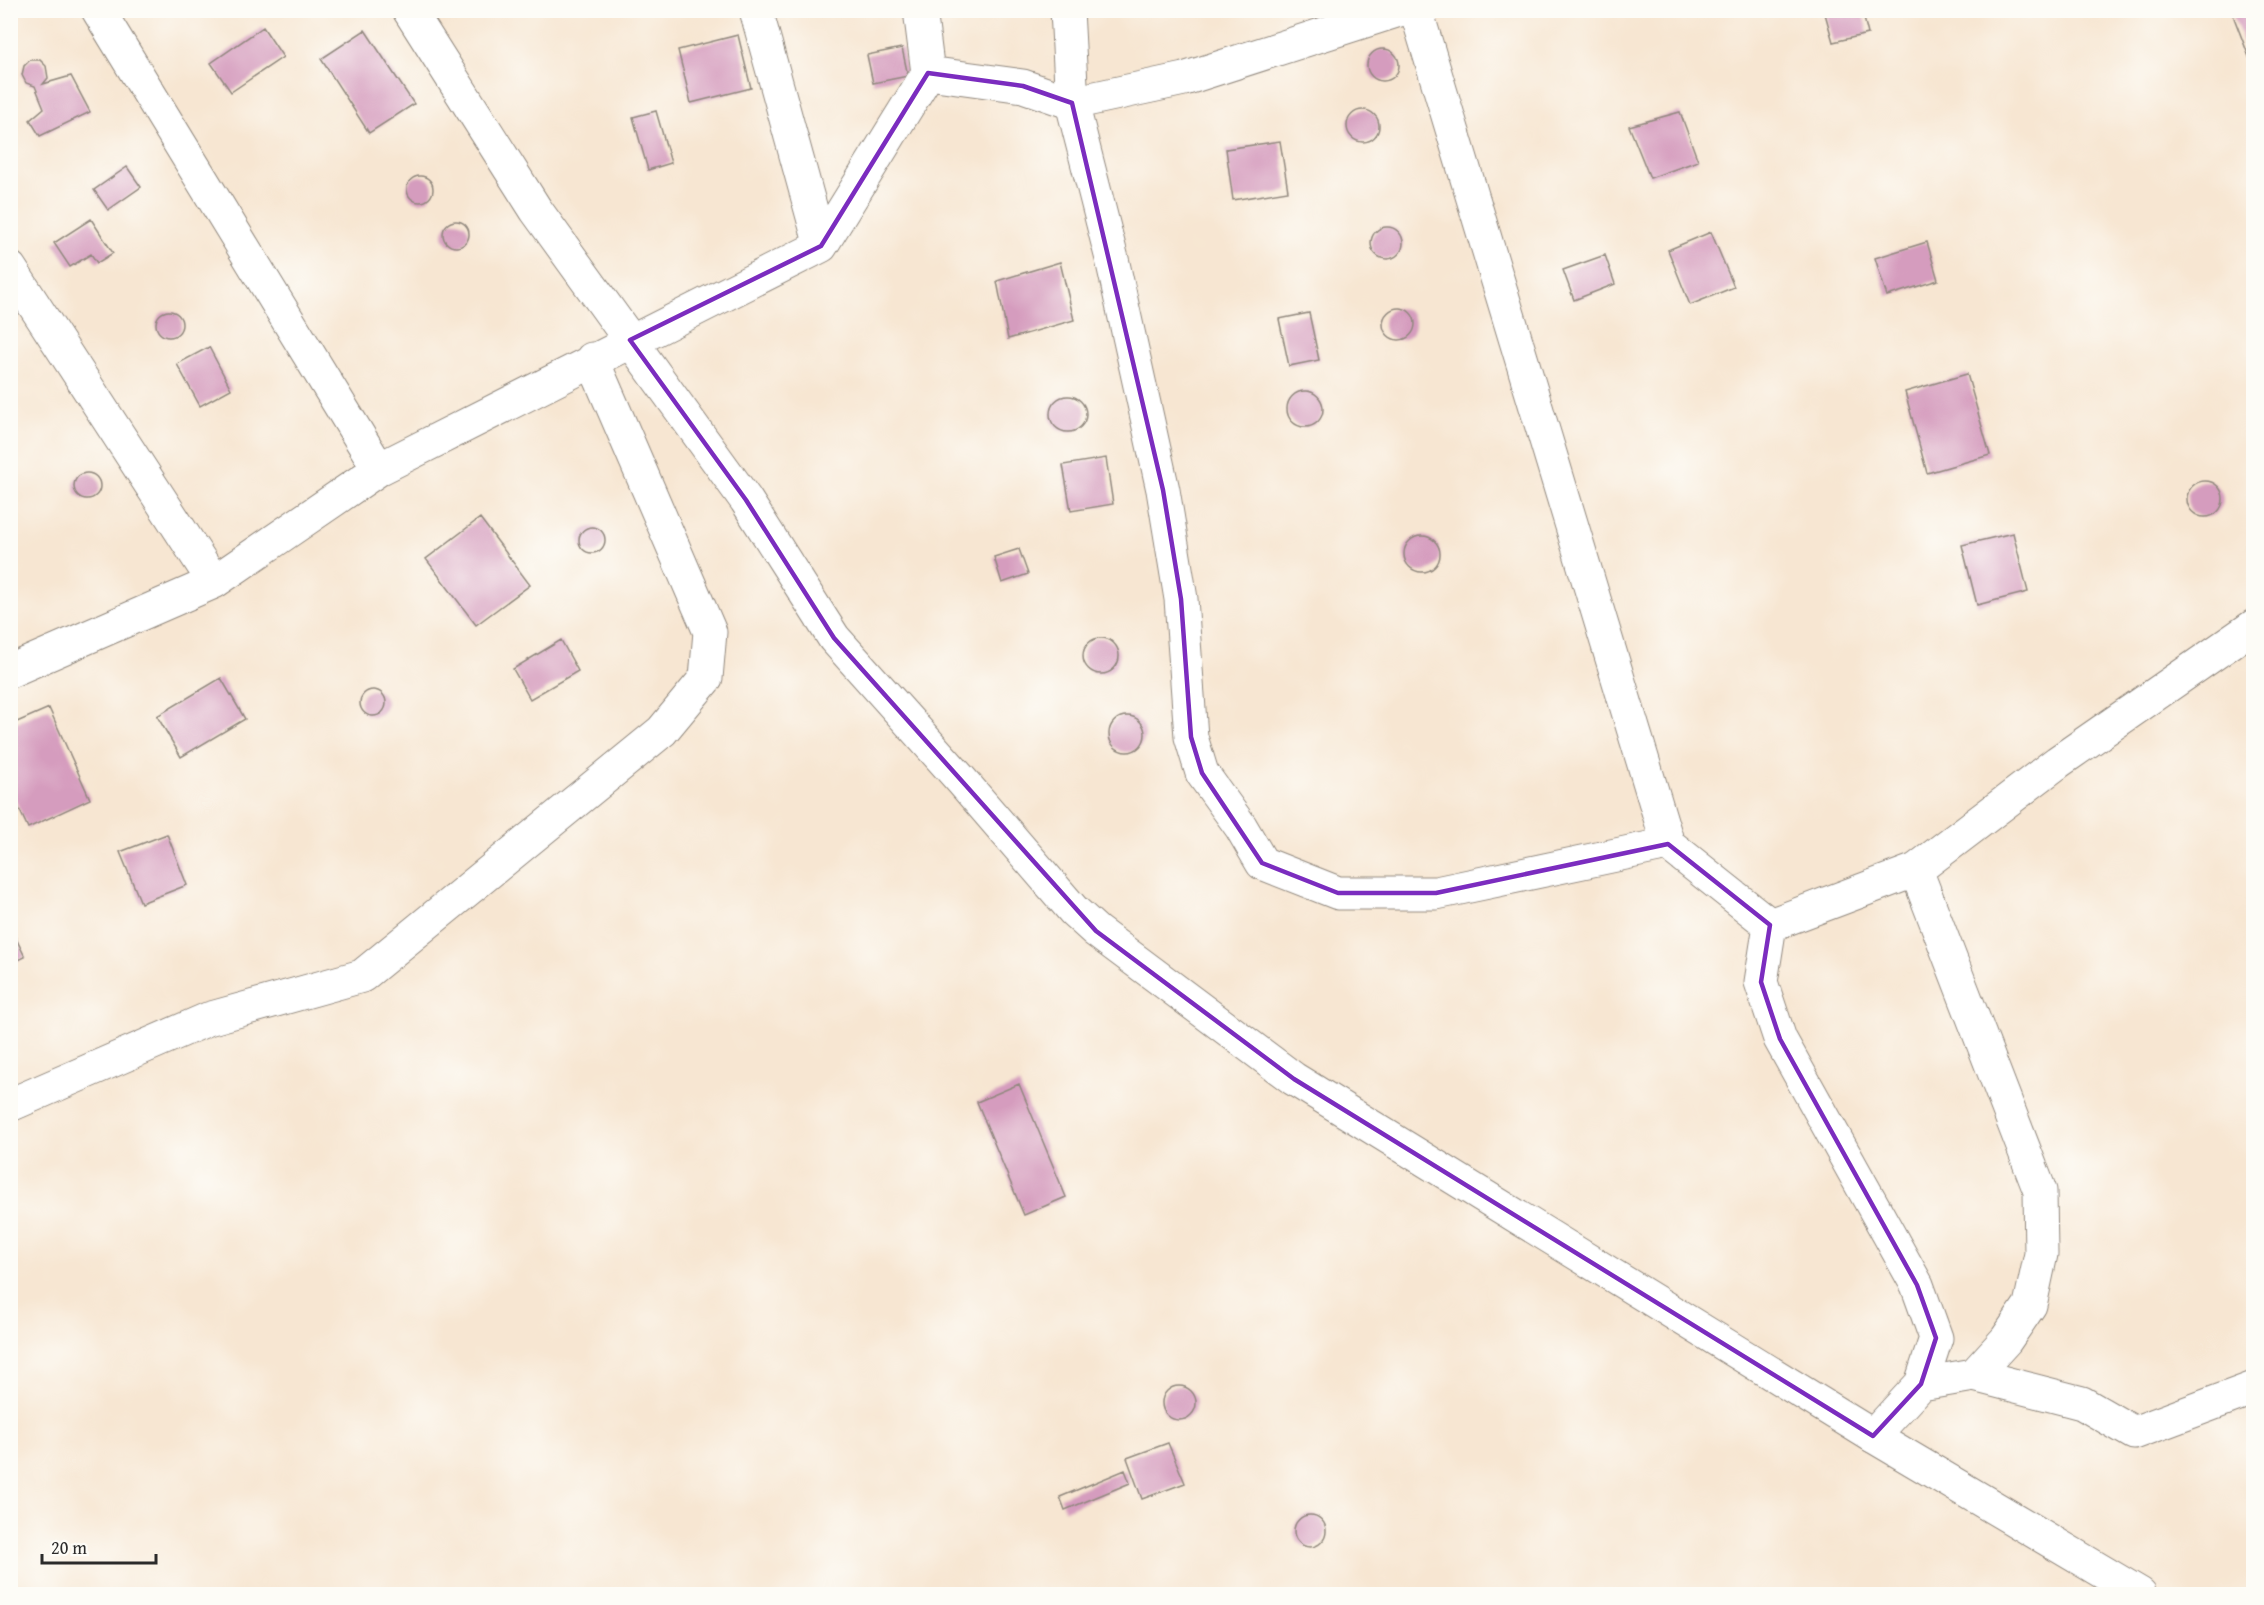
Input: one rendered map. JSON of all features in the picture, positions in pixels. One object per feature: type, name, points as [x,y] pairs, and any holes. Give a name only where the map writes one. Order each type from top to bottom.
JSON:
[{"type":"street","points":[[98,10],[380,468]]},
{"type":"street","points":[[756,10],[820,246]]},
{"type":"street","points":[[14,662],[213,582],[380,468],[592,359],[820,246],[928,73],[920,10]]},
{"type":"street","points":[[1067,10],[1072,103],[1112,259],[1163,490],[1181,599],[1191,737],[1202,773],[1241,827],[1262,863],[1338,893],[1436,893],[1668,844]]},
{"type":"street","points":[[928,73],[1023,87],[1072,103],[1184,79],[1399,10]]},
{"type":"street","points":[[1416,10],[1668,844],[1770,925]]},
{"type":"street","points":[[413,12],[536,210],[746,500],[834,638],[1074,911],[1089,925],[1294,1079],[1873,1436],[2140,1594]]},
{"type":"street","points":[[10,268],[213,582]]},
{"type":"street","points":[[10,1106],[208,1019],[362,976],[662,731],[706,678],[710,632],[592,359]]},
{"type":"street","points":[[1770,925],[1916,870],[2058,762],[2253,626]]},
{"type":"street","points":[[1916,870],[2040,1191],[2042,1254],[2030,1305],[2006,1340],[1974,1374]]},
{"type":"street","points":[[1770,925],[1761,982],[1780,1039],[1917,1285],[1936,1338],[1921,1384],[1873,1436]]},
{"type":"street","points":[[1921,1384],[1974,1374],[2082,1402],[2134,1433],[2253,1388]]},
{"type":"highlighted area","points":[[928,73],[1023,86],[1072,103],[1163,490],[1181,599],[1191,737],[1202,773],[1262,863],[1338,893],[1436,893],[1668,844],[1770,925],[1761,982],[1780,1039],[1917,1285],[1936,1338],[1921,1384],[1873,1436],[1294,1079],[1096,931],[834,638],[746,500],[630,340],[821,246]]},
{"type":"building","points":[[1824,10],[1862,10],[1868,34],[1833,42]]},
{"type":"building","points":[[2231,10],[2254,10],[2254,61],[2251,62]]},
{"type":"building","points":[[263,27],[283,57],[231,92],[211,63]]},
{"type":"building","points":[[365,30],[414,104],[369,133],[321,59]]},
{"type":"building","points":[[738,35],[751,88],[691,103],[678,50]]},
{"type":"building","points":[[902,48],[908,76],[873,83],[867,55]]},
{"type":"building","points":[[1383,49],[1394,54],[1399,65],[1394,76],[1383,81],[1372,76],[1367,65],[1372,54]]},
{"type":"building","points":[[30,60],[40,60],[46,66],[48,78],[43,84],[71,76],[90,112],[40,136],[30,120],[44,108],[35,86],[26,83],[22,75],[24,66]]},
{"type":"building","points":[[1363,110],[1374,115],[1379,126],[1374,137],[1363,142],[1352,137],[1347,126],[1352,115]]},
{"type":"building","points":[[656,111],[671,163],[648,170],[633,117]]},
{"type":"building","points":[[1680,112],[1698,161],[1650,178],[1629,126]]},
{"type":"building","points":[[1280,141],[1288,191],[1233,200],[1226,149]]},
{"type":"building","points":[[127,167],[141,187],[108,210],[94,190]]},
{"type":"building","points":[[420,176],[429,180],[433,189],[429,198],[420,202],[411,198],[407,189],[411,180]]},
{"type":"building","points":[[91,219],[113,253],[97,263],[91,254],[70,267],[54,243]]},
{"type":"building","points":[[456,221],[465,225],[469,234],[465,243],[456,247],[447,243],[443,234],[447,225]]},
{"type":"building","points":[[1387,227],[1398,232],[1403,243],[1398,254],[1387,259],[1376,254],[1371,243],[1376,232]]},
{"type":"building","points":[[1711,232],[1734,287],[1690,305],[1668,250]]},
{"type":"building","points":[[1927,242],[1938,280],[1887,296],[1875,258]]},
{"type":"building","points":[[1605,255],[1615,284],[1574,300],[1563,270]]},
{"type":"building","points":[[1060,262],[1074,320],[1008,339],[997,281]]},
{"type":"building","points":[[1399,308],[1410,313],[1415,324],[1410,335],[1399,340],[1388,335],[1383,324],[1388,313]]},
{"type":"building","points":[[169,311],[178,315],[182,324],[178,333],[169,337],[160,333],[156,324],[160,315]]},
{"type":"building","points":[[1309,313],[1319,360],[1289,366],[1279,319]]},
{"type":"building","points":[[209,347],[231,389],[200,406],[177,364]]},
{"type":"building","points":[[1967,374],[1990,455],[1927,473],[1905,392]]},
{"type":"building","points":[[1305,391],[1318,396],[1323,409],[1318,422],[1305,427],[1292,422],[1287,409],[1292,396]]},
{"type":"building","points":[[1068,396],[1081,401],[1086,414],[1081,427],[1068,432],[1055,427],[1050,414],[1055,401]]},
{"type":"building","points":[[1106,458],[1113,504],[1071,511],[1063,465]]},
{"type":"building","points":[[87,473],[96,477],[100,486],[96,495],[87,499],[78,495],[74,486],[78,477]]},
{"type":"building","points":[[2205,481],[2218,486],[2223,499],[2218,512],[2205,517],[2192,512],[2187,499],[2192,486]]},
{"type":"building","points":[[480,518],[530,585],[476,625],[426,559]]},
{"type":"building","points":[[592,527],[601,531],[605,540],[601,549],[592,553],[583,549],[579,540],[583,531]]},
{"type":"building","points":[[2013,533],[2028,592],[1977,605],[1962,545]]},
{"type":"building","points":[[1422,536],[1435,541],[1440,554],[1435,567],[1422,572],[1409,567],[1404,554],[1409,541]]},
{"type":"building","points":[[1019,549],[1028,574],[1002,583],[994,557]]},
{"type":"building","points":[[1101,638],[1114,643],[1119,656],[1114,669],[1101,674],[1088,669],[1083,656],[1088,643]]},
{"type":"building","points":[[561,640],[578,671],[530,699],[513,669]]},
{"type":"building","points":[[221,678],[245,719],[181,757],[157,716]]},
{"type":"building","points":[[373,690],[382,694],[386,703],[382,712],[373,716],[364,712],[360,703],[364,694]]},
{"type":"building","points":[[49,708],[90,799],[28,828],[10,789],[10,725]]},
{"type":"building","points":[[1127,716],[1140,721],[1145,734],[1140,747],[1127,752],[1114,747],[1109,734],[1114,721]]},
{"type":"building","points":[[167,834],[187,885],[141,903],[120,852]]},
{"type":"building","points":[[10,926],[25,957],[10,964]]},
{"type":"building","points":[[1019,1084],[1066,1197],[1024,1215],[977,1102]]},
{"type":"building","points":[[1179,1386],[1191,1391],[1196,1403],[1191,1415],[1179,1420],[1167,1415],[1162,1403],[1167,1391]]},
{"type":"building","points":[[1168,1443],[1185,1483],[1142,1499],[1127,1458]]},
{"type":"building","points":[[1125,1470],[1130,1483],[1065,1510],[1060,1497]]},
{"type":"building","points":[[1310,1515],[1321,1520],[1326,1531],[1321,1542],[1310,1547],[1299,1542],[1294,1531],[1299,1520]]}]
